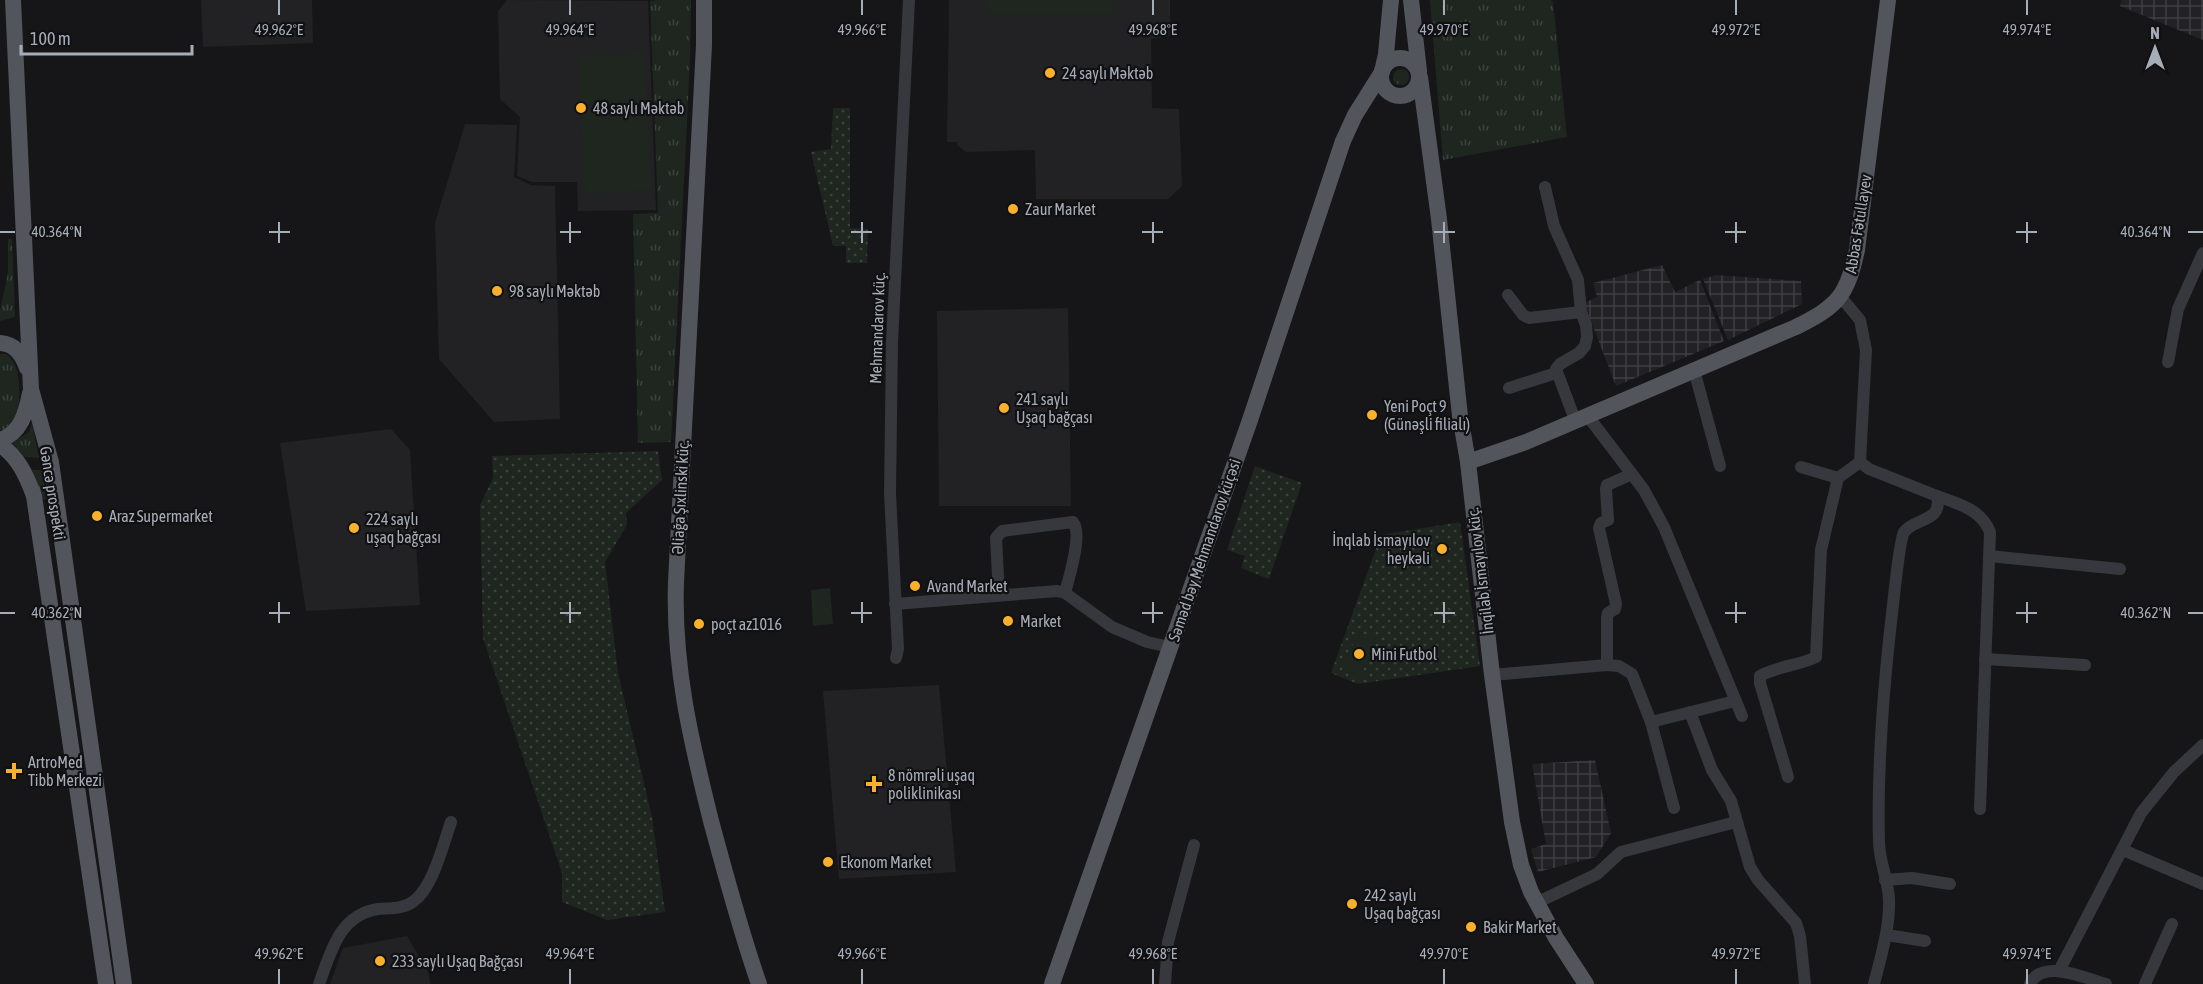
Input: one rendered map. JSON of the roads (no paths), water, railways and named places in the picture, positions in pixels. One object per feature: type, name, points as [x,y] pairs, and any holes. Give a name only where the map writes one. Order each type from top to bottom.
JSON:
[{"type":"main road","name":"Gəncə prospekti","points":[[13,0],[31,389],[51,462],[124,984]]},
{"type":"main road","name":"Əliağa Şıxlinski küç.","points":[[704,0],[704,45],[676,582],[676,635],[685,713],[694,755],[727,881],[759,984]]},
{"type":"main road","points":[[1391,0],[1387,47],[1381,78],[1386,90],[1414,108],[1429,141]]},
{"type":"main road","points":[[1355,115],[1370,103],[1405,96],[1415,89],[1419,74],[1411,0]]},
{"type":"main road","name":"Abbas Fətullayev","points":[[1468,462],[1498,453],[1796,327],[1826,310],[1840,296],[1848,285],[1857,250],[1888,0]]},
{"type":"main road","points":[[1382,72],[1388,62],[1400,58],[1412,61],[1419,74]]},
{"type":"main road","name":"Səməd bəy Mehmandarov küçəsi","points":[[1053,984],[1250,420],[1343,141],[1355,115],[1382,72]]},
{"type":"main road","name":"İnqilab İsmayılov küç.","points":[[1419,74],[1429,141],[1460,416],[1468,462],[1492,675],[1517,845],[1525,878],[1536,903],[1587,984]]},
{"type":"main road","points":[[0,343],[9,344],[19,351],[24,360],[31,389],[27,409],[18,429],[0,440]]},
{"type":"main road","name":"Gəncə prospekti","points":[[0,445],[17,462],[34,496],[106,984]]},
{"type":"street","name":"Mehmandarov küç.","points":[[896,658],[898,650],[890,493],[891,342],[909,0]]},
{"type":"street","points":[[1545,187],[1554,226],[1578,280],[1581,312],[1586,325],[1587,337],[1585,346],[1579,353],[1560,364],[1556,373],[1581,418],[1644,490],[1664,527],[1742,716]]},
{"type":"street","points":[[2168,362],[2178,309],[2203,253]]},
{"type":"street","points":[[1508,295],[1523,315],[1529,318],[1581,312]]},
{"type":"street","points":[[1840,296],[1860,320],[1866,350],[1860,462]]},
{"type":"street","points":[[1694,370],[1720,466]]},
{"type":"street","points":[[1509,388],[1556,373]]},
{"type":"street","points":[[1788,777],[1760,683],[1760,676],[1767,672],[1807,662],[1816,657],[1821,549],[1838,478],[1860,462]]},
{"type":"street","points":[[1860,462],[1869,469],[1975,512],[1987,523],[1990,532],[1980,809]]},
{"type":"street","points":[[1801,467],[1838,478]]},
{"type":"street","points":[[1607,664],[1607,618],[1608,613],[1615,609],[1616,604],[1599,528],[1601,523],[1608,520],[1607,485],[1632,474]]},
{"type":"street","points":[[1874,984],[1887,935],[1889,898],[1879,841],[1882,696],[1896,580],[1903,534],[1936,511],[1939,503],[1937,496]]},
{"type":"street","points":[[999,595],[996,538],[1002,531],[1073,522],[1077,527],[1077,538],[1065,592]]},
{"type":"street","points":[[1989,556],[2120,569]]},
{"type":"street","points":[[895,604],[1065,592],[1112,627],[1147,642],[1170,647]]},
{"type":"street","points":[[1985,659],[2085,665]]},
{"type":"street","points":[[1492,675],[1607,664],[1619,666],[1632,674],[1651,722],[1674,808]]},
{"type":"street","points":[[1651,722],[1735,700]]},
{"type":"street","points":[[1690,712],[1712,770],[1731,801],[1750,867],[1758,880],[1796,923],[1800,936],[1805,984]]},
{"type":"street","points":[[2059,972],[2141,813],[2174,772],[2203,745]]},
{"type":"street","points":[[319,984],[344,926],[364,913],[402,907],[413,902],[420,895],[434,871],[451,822]]},
{"type":"street","points":[[1536,903],[1597,874],[1621,852],[1736,822]]},
{"type":"street","points":[[1165,984],[1168,942],[1194,845]]},
{"type":"street","points":[[2123,850],[2203,884]]},
{"type":"street","points":[[1885,879],[1912,878],[1950,884]]},
{"type":"street","points":[[2145,984],[2172,924]]},
{"type":"street","points":[[1887,935],[1925,941]]},
{"type":"street","points":[[2030,984],[2033,976],[2040,972],[2059,972],[2106,984]]},
{"type":"place","name":"24 saylı Məktəb","points":[[1050,73]]},
{"type":"place","name":"48 saylı Məktəb","points":[[581,108]]},
{"type":"place","name":"Zaur Market","points":[[1013,209]]},
{"type":"place","name":"98 saylı Məktəb","points":[[497,291]]},
{"type":"place","name":"241 saylı Uşaq bağçası","points":[[1004,408]]},
{"type":"place","name":"Yeni Poçt 9 (Günəşli filialı)","points":[[1372,415]]},
{"type":"place","name":"Araz Supermarket","points":[[97,516]]},
{"type":"place","name":"224 saylı uşaq bağçası","points":[[354,528]]},
{"type":"place","name":"İnqlab İsmayılov heykəli","points":[[1442,549]]},
{"type":"place","name":"Avand Market","points":[[915,586]]},
{"type":"place","name":"Market","points":[[1008,621]]},
{"type":"place","name":"poçt az1016","points":[[699,624]]},
{"type":"place","name":"Mini Futbol","points":[[1359,654]]},
{"type":"place","name":"ArtroMed Tibb Merkezi","points":[[14,771]]},
{"type":"place","name":"8 nömrəli uşaq poliklinikası","points":[[874,784]]},
{"type":"place","name":"Ekonom Market","points":[[828,862]]},
{"type":"place","name":"242 saylı Uşaq bağçası","points":[[1352,904]]},
{"type":"place","name":"Bakir Market","points":[[1471,927]]},
{"type":"place","name":"233 saylı Uşaq Bağçası","points":[[380,961]]}]
